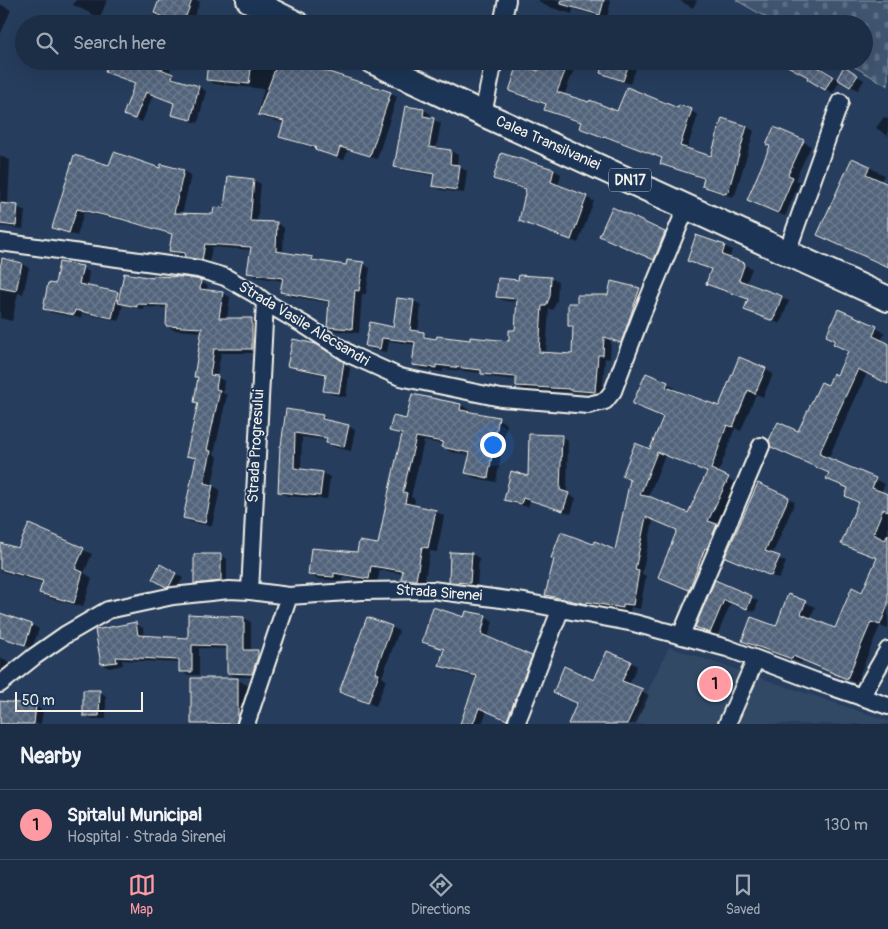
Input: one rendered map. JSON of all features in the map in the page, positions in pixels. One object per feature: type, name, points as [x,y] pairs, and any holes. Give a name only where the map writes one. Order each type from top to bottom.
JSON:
[{"type":"highway","points":[[249,0],[279,15]]},
{"type":"highway","name":"Calea Transilvaniei","points":[[391,70],[888,299]]},
{"type":"street","points":[[504,15],[507,0]]},
{"type":"street","points":[[483,114],[492,70]]},
{"type":"street","points":[[787,252],[840,102]]},
{"type":"street","name":"Strada Vasile Alecsandri","points":[[0,242],[108,255],[198,269],[225,277],[351,355],[400,377],[501,398],[588,406],[604,401],[613,391],[642,314],[687,206]]},
{"type":"street","name":"Strada Progresului","points":[[250,591],[265,302]]},
{"type":"street","points":[[680,636],[762,446]]},
{"type":"street","name":"Strada Sirenei","points":[[0,684],[35,656],[108,610],[173,596],[229,590],[289,596],[371,591],[432,590],[467,593],[561,608],[634,623],[727,648],[888,706]]},
{"type":"street","points":[[246,724],[289,596]]},
{"type":"street","points":[[516,724],[561,608]]},
{"type":"street","points":[[861,697],[888,650]]},
{"type":"street","points":[[727,724],[756,659]]},
{"type":"shaded area","points":[[669,647],[888,721],[888,724],[632,724]]},
{"type":"green space","points":[[736,0],[888,0],[888,86],[860,70],[873,70],[873,15],[762,15]]},
{"type":"building","points":[[159,0],[192,0],[186,15],[159,15],[154,13]]},
{"type":"building","points":[[561,0],[604,0],[600,15],[561,4]]},
{"type":"building","points":[[106,70],[163,70],[173,74],[172,78],[199,86],[191,120],[171,115],[174,103],[146,92],[135,119],[123,115],[135,83],[105,72]]},
{"type":"building","points":[[207,70],[251,70],[249,84],[206,80]]},
{"type":"building","points":[[275,70],[322,70],[391,92],[370,156],[340,147],[337,157],[315,150],[316,147],[279,137],[284,121],[258,115]]},
{"type":"building","points":[[516,70],[566,70],[557,92],[589,102],[590,100],[617,111],[627,87],[678,108],[679,105],[692,109],[680,146],[711,156],[722,118],[747,126],[728,192],[726,194],[702,186],[704,178],[660,164],[662,158],[579,128],[581,122],[544,110],[546,104],[509,91]]},
{"type":"building","points":[[601,70],[627,70],[623,81],[600,73]]},
{"type":"building","points":[[795,70],[823,70],[833,76],[825,90],[807,79],[808,77]]},
{"type":"building","points":[[842,70],[850,70],[858,75],[850,87],[837,79]]},
{"type":"building","points":[[405,106],[424,109],[423,116],[434,118],[429,147],[451,150],[450,164],[460,165],[457,190],[432,186],[434,174],[394,167]]},
{"type":"building","points":[[774,127],[804,140],[788,175],[793,177],[778,213],[747,200],[770,146],[766,145]]},
{"type":"building","points":[[114,152],[160,168],[161,164],[184,170],[174,213],[213,214],[214,207],[224,208],[228,176],[254,179],[250,221],[277,222],[276,251],[313,257],[312,260],[346,265],[347,260],[364,262],[359,291],[355,290],[352,329],[327,327],[329,301],[280,292],[283,278],[247,273],[251,247],[205,244],[202,260],[184,257],[185,253],[169,251],[172,234],[121,219],[77,209],[69,233],[52,228],[74,155],[109,165]]},
{"type":"building","points":[[501,153],[554,169],[551,182],[587,196],[571,240],[519,221],[526,189],[493,179]]},
{"type":"building","points":[[852,158],[870,166],[866,174],[888,184],[888,267],[817,235]]},
{"type":"building","points":[[0,203],[18,205],[16,226],[0,224]]},
{"type":"building","points":[[612,207],[665,232],[654,260],[599,236]]},
{"type":"building","points":[[696,235],[725,245],[722,255],[745,263],[739,280],[782,296],[773,321],[744,310],[748,299],[706,284],[711,269],[687,261]]},
{"type":"building","points":[[2,258],[22,263],[16,291],[0,288]]},
{"type":"building","points":[[59,262],[83,266],[79,284],[118,292],[112,318],[75,310],[74,315],[43,309],[48,283],[55,284]]},
{"type":"building","points":[[124,273],[153,278],[153,276],[183,277],[201,280],[200,289],[223,292],[219,318],[252,318],[252,349],[214,349],[210,375],[218,376],[216,389],[220,390],[207,450],[211,451],[204,483],[213,485],[205,523],[183,518],[196,458],[186,456],[198,403],[194,402],[198,377],[194,377],[202,328],[166,326],[167,305],[137,304],[137,307],[118,303]]},
{"type":"building","points":[[519,275],[551,277],[550,296],[546,306],[542,306],[539,352],[572,354],[573,326],[568,326],[568,303],[577,303],[577,295],[608,295],[611,281],[640,288],[621,343],[604,337],[603,355],[598,355],[595,392],[516,386],[516,377],[481,374],[481,370],[436,365],[436,368],[412,365],[415,342],[382,338],[380,349],[365,346],[370,322],[393,327],[397,298],[414,300],[410,330],[424,332],[424,337],[436,339],[437,336],[470,340],[470,337],[509,341],[509,330],[515,330],[517,299],[496,297],[498,278],[518,280]]},
{"type":"building","points":[[838,309],[877,326],[873,336],[888,343],[888,384],[858,369],[819,454],[876,478],[872,488],[888,494],[888,511],[883,509],[873,534],[885,540],[888,534],[888,605],[880,625],[871,622],[847,679],[793,656],[792,659],[742,641],[751,617],[776,626],[788,594],[806,601],[801,614],[835,628],[852,587],[862,592],[877,558],[841,544],[858,502],[845,496],[848,488],[826,479],[829,473],[771,447],[769,440],[778,422],[798,431],[821,382],[828,385],[833,373],[837,375],[848,351],[833,344],[835,340],[826,336]]},
{"type":"building","points":[[293,339],[316,344],[344,362],[339,393],[323,391],[326,374],[287,366]]},
{"type":"building","points":[[739,357],[766,368],[755,394],[748,390],[733,427],[727,425],[711,469],[729,477],[708,521],[717,524],[707,549],[705,548],[689,590],[658,577],[677,530],[646,517],[635,570],[639,571],[633,605],[623,604],[623,608],[587,602],[587,604],[545,595],[554,559],[551,558],[561,532],[593,544],[595,541],[615,550],[630,480],[622,476],[635,443],[650,449],[663,417],[632,404],[646,373],[668,382],[666,387],[719,406]],"holes":[[[657,452],[707,472],[688,513],[651,497],[640,495]]]},
{"type":"building","points":[[412,394],[461,404],[460,410],[499,417],[488,478],[465,473],[470,453],[441,447],[443,442],[416,437],[403,492],[407,493],[405,503],[436,510],[428,548],[422,547],[416,580],[401,579],[403,571],[371,566],[369,579],[334,573],[334,577],[308,575],[311,548],[357,552],[359,541],[378,544],[402,434],[389,431],[393,416],[406,419]]},
{"type":"building","points":[[286,409],[323,415],[322,419],[349,425],[344,447],[326,443],[327,438],[295,433],[294,468],[323,472],[320,496],[278,492],[280,446]]},
{"type":"building","points":[[529,434],[562,435],[560,490],[569,493],[563,511],[523,498],[521,504],[504,500],[511,471],[528,476]]},
{"type":"building","points":[[758,483],[789,497],[765,551],[780,556],[771,576],[725,557]]},
{"type":"building","points":[[29,524],[84,548],[75,569],[83,572],[74,603],[39,593],[43,581],[0,569],[0,543],[18,548]]},
{"type":"building","points":[[450,552],[472,553],[470,583],[449,582]]},
{"type":"building","points":[[194,554],[221,554],[221,581],[194,584]]},
{"type":"building","points":[[160,564],[176,573],[169,587],[152,579]]},
{"type":"building","points":[[715,580],[752,596],[747,609],[724,600],[710,633],[695,627]]},
{"type":"building","points":[[433,607],[464,617],[466,611],[486,615],[481,634],[532,656],[507,720],[479,708],[473,724],[460,724],[477,676],[439,666],[444,649],[422,642]]},
{"type":"building","points":[[0,613],[32,624],[25,645],[0,637]]},
{"type":"building","points":[[188,614],[244,617],[244,650],[258,650],[252,674],[227,673],[227,646],[192,645],[192,672],[179,672],[179,660],[116,657],[117,662],[101,664],[95,630],[136,622],[138,635],[188,638]]},
{"type":"building","points":[[367,617],[392,626],[375,673],[379,674],[368,703],[339,692]]},
{"type":"building","points":[[607,651],[631,661],[622,681],[643,689],[627,724],[568,724],[577,703],[553,693],[564,666],[594,680]]},
{"type":"building","points":[[191,678],[238,678],[238,716],[236,724],[191,724]]},
{"type":"building","points":[[83,690],[100,690],[99,716],[83,716]]},
{"type":"building","points":[[0,701],[36,705],[34,724],[0,724]]},
{"type":"place","name":"Spitalul Municipal","points":[[715,684]]}]
